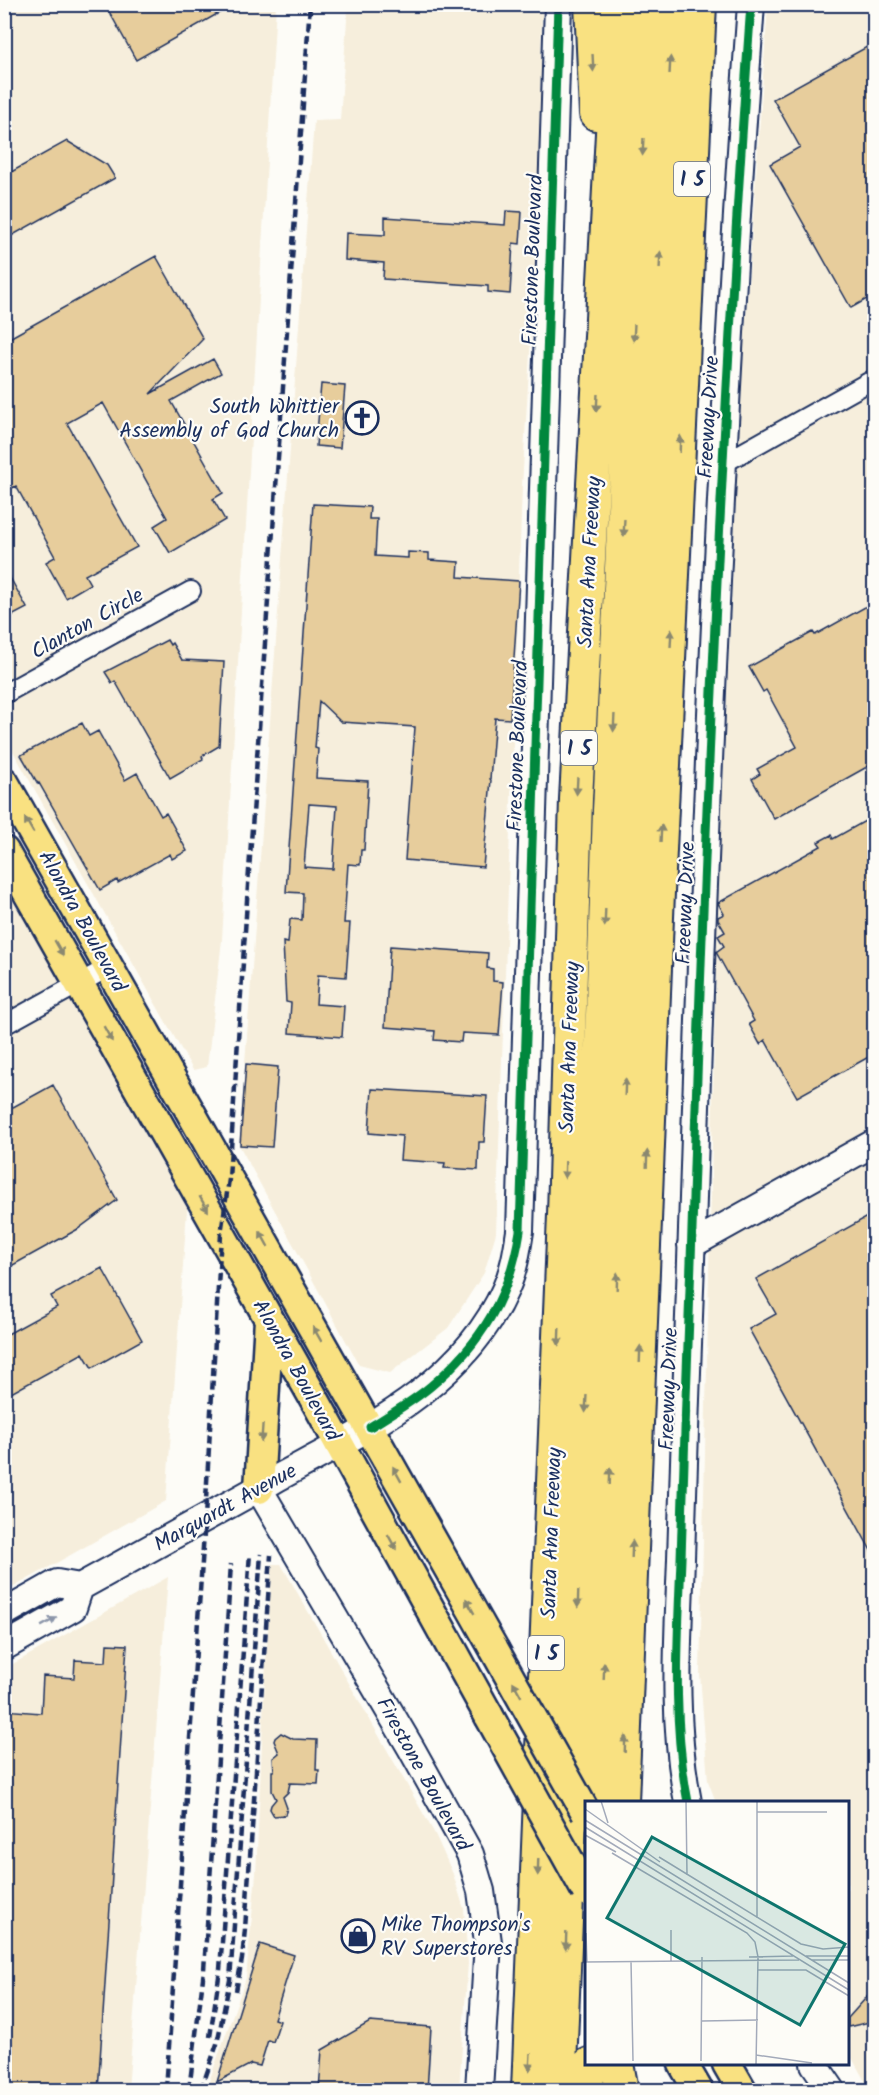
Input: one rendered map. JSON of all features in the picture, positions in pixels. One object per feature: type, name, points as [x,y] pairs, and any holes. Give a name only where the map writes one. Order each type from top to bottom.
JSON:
[{"type":"highway","points":[[591,4],[604,281]]},
{"type":"highway","name":"Santa Ana Freeway","points":[[528,2091],[564,1215],[576,799],[619,4]]},
{"type":"highway","points":[[559,2091],[609,822],[649,4]]},
{"type":"highway","points":[[599,1801],[632,876],[672,4]]},
{"type":"highway","name":"I 5","points":[[622,1801],[658,892],[700,4]]},
{"type":"highway","points":[[684,353],[718,64],[722,4]]},
{"type":"highway","points":[[587,2091],[589,2065]]},
{"type":"highway","points":[[610,2091],[612,2065]]},
{"type":"highway","points":[[617,2065],[622,2091]]},
{"type":"main road","name":"Alondra Boulevard","points":[[4,782],[370,1427],[585,1812]]},
{"type":"main road","name":"Alondra Boulevard","points":[[4,851],[269,1319],[585,1889]]},
{"type":"main road","points":[[259,1489],[269,1319]]},
{"type":"main road","points":[[684,2065],[698,2091]]},
{"type":"main road","points":[[728,2065],[742,2091]]},
{"type":"street","name":"Firestone Boulevard","points":[[370,1427],[431,1386],[456,1363],[477,1337],[495,1311],[507,1287],[516,1259],[520,1231],[558,4]]},
{"type":"street","name":"Freeway Drive","points":[[688,1801],[681,1767],[677,1686],[691,1245],[705,854],[738,187],[751,4]]},
{"type":"street","points":[[724,463],[874,379]]},
{"type":"street","name":"Clanton Circle","points":[[4,694],[191,591]]},
{"type":"street","points":[[4,1025],[109,967]]},
{"type":"street","points":[[691,1245],[874,1143]]},
{"type":"street","name":"Marquardt Avenue","points":[[80,1587],[370,1427]]},
{"type":"street","name":"Firestone Boulevard","points":[[259,1489],[470,1854],[481,1891],[488,1942],[479,2091]]},
{"type":"street","points":[[4,1613],[57,1583],[80,1587],[73,1608],[4,1647]]},
{"type":"street","points":[[815,2065],[832,2091]]},
{"type":"shaded area","points":[[4,5],[276,5],[222,940],[207,1067],[193,1070],[5,737]]},
{"type":"shaded area","points":[[348,5],[542,5],[539,201],[522,487],[496,1233],[484,1273],[448,1328],[390,1373],[359,1365],[239,1145],[314,121],[340,120]]},
{"type":"shaded area","points":[[768,5],[874,5],[874,2090],[870,2090],[849,2053],[849,1801],[716,1801],[708,1781],[700,1674],[717,918],[741,388]]},
{"type":"shaded area","points":[[4,875],[188,1196],[166,1501],[5,1592]]},
{"type":"shaded area","name":"Mike Thompson's RV Superstores","points":[[272,1564],[281,1564],[435,1834],[453,1874],[464,1909],[468,1963],[459,2090],[206,2090],[246,1978],[256,1874]]},
{"type":"shaded area","points":[[168,1577],[128,2090],[5,2090],[4,1669]]},
{"type":"building","points":[[105,4],[235,4],[136,60]]},
{"type":"building","points":[[874,43],[874,295],[851,308],[770,164],[800,147],[773,99]]},
{"type":"building","points":[[67,141],[107,165],[115,178],[4,240],[4,176]]},
{"type":"building","points":[[506,211],[522,212],[520,244],[513,243],[510,294],[488,292],[488,286],[383,279],[384,263],[345,260],[346,233],[385,235],[385,217],[505,225]]},
{"type":"building","points":[[156,256],[203,339],[150,394],[213,359],[221,373],[171,401],[223,493],[213,499],[225,520],[170,553],[154,526],[167,518],[103,403],[67,423],[137,547],[85,575],[90,584],[66,598],[46,562],[55,557],[16,486],[4,492],[4,341]]},
{"type":"building","points":[[321,384],[345,386],[340,448],[316,446]]},
{"type":"building","points":[[313,504],[370,507],[369,519],[377,519],[375,556],[408,558],[408,552],[429,553],[429,560],[459,562],[458,577],[519,581],[510,719],[495,718],[483,867],[405,860],[415,727],[341,722],[319,701],[315,748],[318,749],[316,778],[368,781],[364,850],[361,850],[360,865],[348,864],[344,923],[350,923],[346,977],[318,975],[316,1004],[344,1006],[342,1037],[289,1033],[291,1003],[286,1002],[283,942],[288,943],[290,919],[302,920],[303,893],[286,892]],"holes":[[[309,804],[337,806],[333,869],[304,867]]]},
{"type":"building","points":[[4,567],[27,608],[4,620]]},
{"type":"building","points":[[874,602],[874,763],[774,819],[752,779],[760,774],[757,769],[797,747],[766,690],[763,692],[749,667],[813,632],[815,635]]},
{"type":"building","points":[[167,640],[170,645],[172,643],[182,660],[224,662],[219,746],[202,756],[203,759],[170,778],[115,681],[112,683],[105,672]]},
{"type":"building","points":[[82,723],[89,736],[98,731],[125,780],[137,773],[161,816],[166,813],[187,851],[172,859],[170,854],[118,883],[117,880],[100,890],[21,755]]},
{"type":"building","points":[[874,816],[874,1054],[797,1097],[765,1040],[760,1044],[749,1024],[754,1021],[716,952],[724,946],[718,936],[725,932],[718,920],[718,917],[724,914],[718,903],[821,846],[818,842],[831,835],[833,839]]},
{"type":"building","points":[[390,946],[488,953],[487,968],[493,969],[493,981],[503,982],[499,1035],[462,1033],[461,1042],[434,1040],[435,1031],[385,1027]]},
{"type":"building","points":[[246,1064],[278,1067],[272,1147],[240,1145]]},
{"type":"building","points":[[53,1085],[117,1200],[78,1229],[4,1270],[4,1112]]},
{"type":"building","points":[[372,1089],[487,1096],[484,1142],[479,1142],[478,1170],[444,1168],[445,1163],[400,1160],[402,1136],[369,1133]]},
{"type":"building","points":[[874,1213],[874,1556],[749,1329],[776,1314],[756,1279]]},
{"type":"building","points":[[102,1268],[142,1340],[92,1368],[83,1353],[4,1397],[4,1336],[57,1307],[51,1296]]},
{"type":"building","points":[[107,1644],[127,1645],[98,2091],[4,2091],[4,1710],[41,1713],[43,1676],[74,1678],[75,1660],[106,1662]]},
{"type":"building","points":[[281,1733],[293,1739],[317,1740],[318,1784],[290,1783],[288,1792],[283,1797],[287,1808],[285,1815],[274,1816],[270,1809],[276,1799],[272,1791],[273,1758],[279,1753],[274,1741]]},
{"type":"building","points":[[260,1944],[294,1955],[274,2019],[280,2021],[273,2042],[268,2040],[260,2066],[251,2064],[217,2082]]},
{"type":"building","points":[[874,1989],[874,2021],[849,2027],[849,2017]]},
{"type":"building","points":[[370,2022],[431,2027],[427,2091],[319,2091],[322,2050]]},
{"type":"railway","points":[[166,2090],[205,1518],[221,1234],[229,1179],[310,4]]},
{"type":"railway","points":[[210,2037],[220,1970],[250,1553]]},
{"type":"railway","points":[[201,2090],[217,2044],[230,1980],[261,1554]]},
{"type":"railway","points":[[236,1991],[245,1929],[271,1555]]},
{"type":"railway","points":[[189,2090],[204,1970],[231,1564]]},
{"type":"cycle path","points":[[370,1427],[409,1403],[431,1386],[465,1353],[501,1298],[509,1277],[520,1231],[558,4]]},
{"type":"cycle path","points":[[688,1801],[680,1742],[678,1650],[696,1104],[722,475],[751,4]]},
{"type":"place","name":"South Whittier Assembly of God Church","points":[[362,418]]},
{"type":"place","name":"Mike Thompson's RV Superstores","points":[[358,1936]]}]
